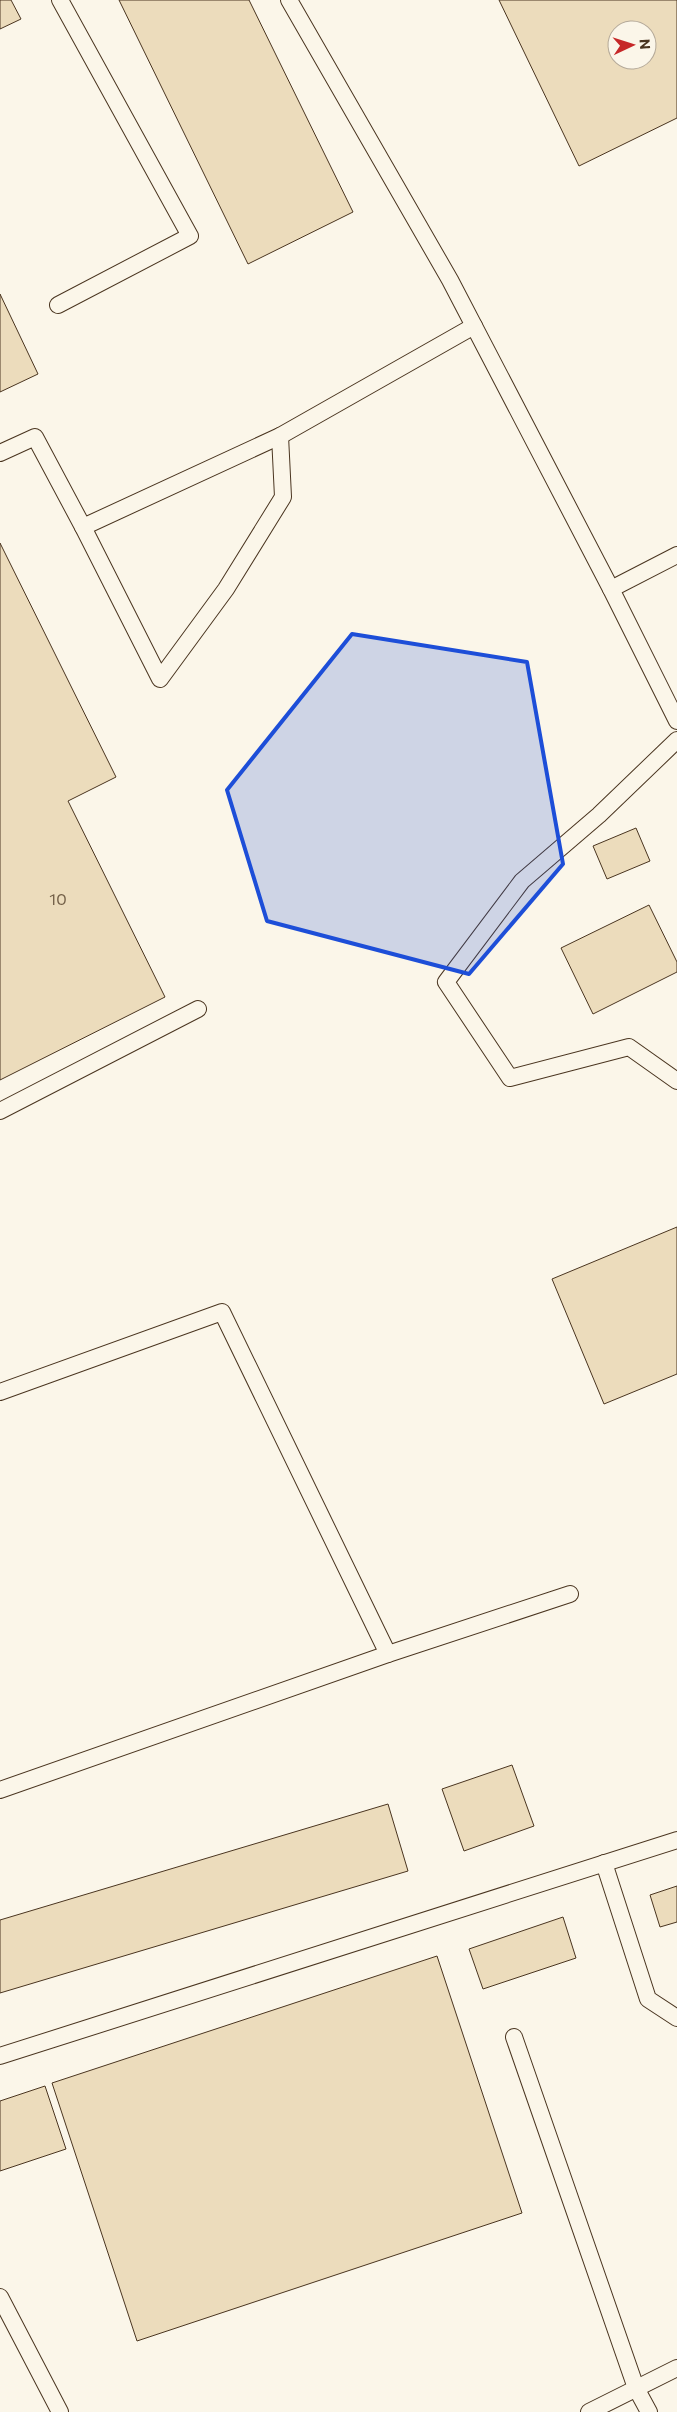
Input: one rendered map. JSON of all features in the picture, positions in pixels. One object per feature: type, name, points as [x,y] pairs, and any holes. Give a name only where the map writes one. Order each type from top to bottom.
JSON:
[{"type":"lane","points":[[58,305],[190,236],[60,0]]},
{"type":"lane","points":[[290,0],[474,326],[612,589],[677,721]]},
{"type":"lane","points":[[83,527],[280,436],[474,326]]},
{"type":"lane","points":[[0,453],[34,437],[83,527],[160,679],[226,589],[283,497],[280,436]]},
{"type":"lane","points":[[612,589],[677,555]]},
{"type":"lane","points":[[677,740],[599,815],[522,881],[446,982],[510,1078],[629,1047],[677,1081]]},
{"type":"lane","points":[[0,1111],[198,1009]]},
{"type":"lane","points":[[0,1392],[222,1312],[388,1654]]},
{"type":"lane","points":[[0,1790],[388,1654],[570,1594]]},
{"type":"lane","points":[[0,2056],[677,1840]]},
{"type":"lane","points":[[604,1863],[648,1999],[677,2018]]},
{"type":"lane","points":[[514,2037],[636,2388],[649,2412]]},
{"type":"lane","points":[[0,2297],[60,2412]]},
{"type":"lane","points":[[589,2412],[677,2368]]},
{"type":"highlighted area","points":[[352,634],[527,662],[563,864],[469,974],[267,921],[227,790]]},
{"type":"building","points":[[0,0],[11,0],[21,19],[0,29]]},
{"type":"building","points":[[119,0],[249,0],[353,212],[248,264]]},
{"type":"building","points":[[499,0],[677,0],[677,118],[579,166]]},
{"type":"building","points":[[0,294],[38,374],[0,392]]},
{"type":"building","points":[[0,543],[116,777],[68,801],[165,997],[0,1080]]},
{"type":"building","points":[[636,828],[650,861],[607,879],[593,846]]},
{"type":"building","points":[[649,905],[677,962],[677,972],[593,1014],[561,948]]},
{"type":"building","points":[[677,1227],[677,1374],[604,1404],[552,1279]]},
{"type":"building","points":[[512,1765],[534,1826],[464,1851],[442,1789]]},
{"type":"building","points":[[388,1804],[408,1871],[0,1993],[0,1920]]},
{"type":"building","points":[[677,1886],[677,1922],[660,1927],[650,1895]]},
{"type":"building","points":[[563,1917],[576,1958],[483,1989],[469,1949]]},
{"type":"building","points":[[437,1956],[522,2213],[137,2341],[52,2083]]},
{"type":"building","points":[[45,2086],[66,2149],[0,2171],[0,2101]]}]
